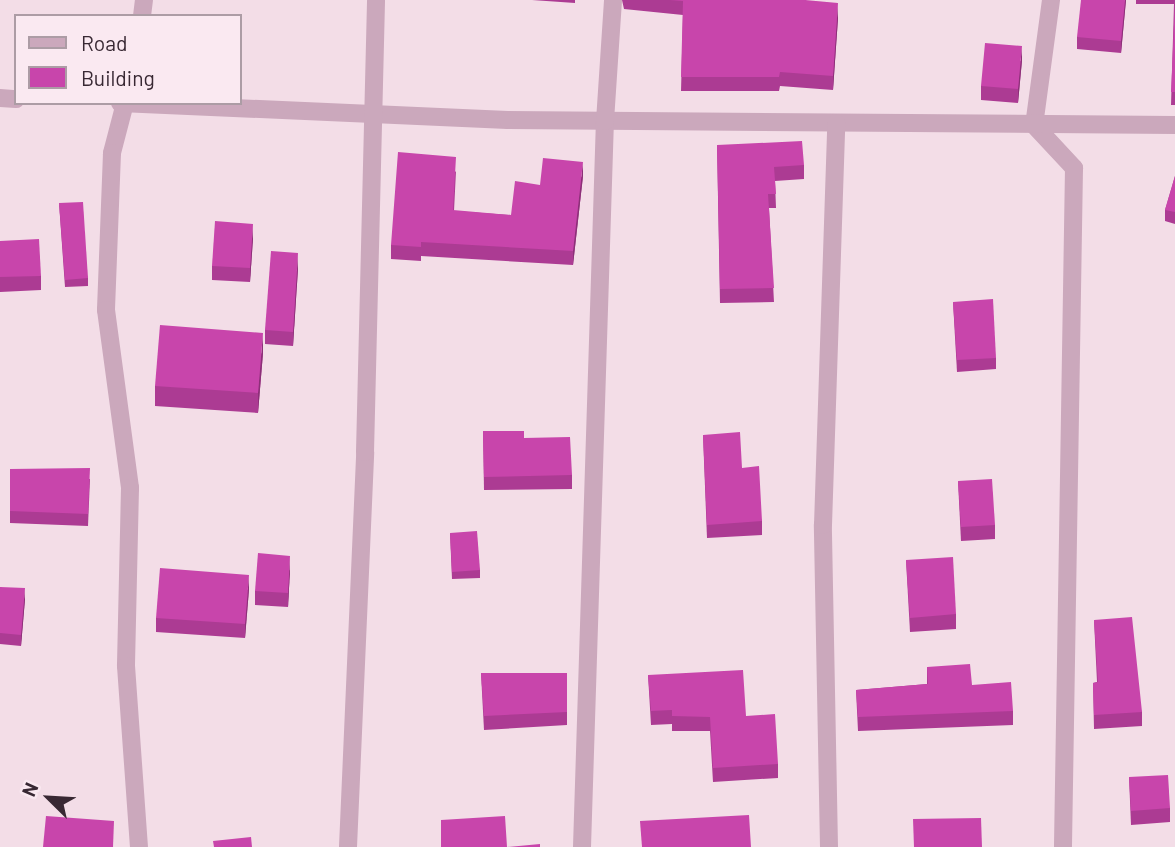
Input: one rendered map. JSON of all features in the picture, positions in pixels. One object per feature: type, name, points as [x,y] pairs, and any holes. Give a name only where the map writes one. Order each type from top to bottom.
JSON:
[{"type":"street","points":[[348,847],[365,452],[371,114],[376,0]]},
{"type":"street","points":[[582,847],[605,121],[613,0]]},
{"type":"street","points":[[1034,125],[1051,0]]},
{"type":"street","points":[[124,105],[112,153],[106,310],[130,488],[125,666],[139,847]]},
{"type":"street","points":[[169,105],[605,121],[1175,125]]},
{"type":"street","points":[[829,847],[823,526],[835,123]]},
{"type":"street","points":[[1034,125],[1074,167],[1063,847]]},
{"type":"building","points":[[670,0],[805,0],[838,3],[833,76],[780,72],[779,77],[681,77],[683,1]]},
{"type":"building","points":[[1081,0],[1125,0],[1121,41],[1077,37]]},
{"type":"building","points":[[1175,2],[1175,92],[1171,92]]},
{"type":"building","points":[[985,43],[1022,46],[1018,89],[981,86]]},
{"type":"building","points":[[802,141],[804,165],[774,167],[776,194],[768,194],[774,288],[720,289],[717,145]]},
{"type":"building","points":[[398,152],[456,157],[453,210],[511,215],[515,181],[540,185],[543,158],[583,162],[573,251],[421,242],[421,247],[391,245]]},
{"type":"building","points":[[1175,176],[1175,212],[1165,210]]},
{"type":"building","points":[[83,202],[88,278],[65,280],[59,203]]},
{"type":"building","points":[[215,221],[253,224],[250,268],[212,266]]},
{"type":"building","points":[[39,239],[41,276],[0,277],[0,241]]},
{"type":"building","points":[[271,251],[298,253],[293,332],[265,330]]},
{"type":"building","points":[[993,299],[996,358],[957,360],[953,302]]},
{"type":"building","points":[[160,325],[263,333],[258,393],[155,386]]},
{"type":"building","points":[[483,431],[524,431],[524,438],[570,437],[572,475],[484,477]]},
{"type":"building","points":[[740,432],[742,468],[759,466],[762,521],[707,525],[703,435]]},
{"type":"building","points":[[90,468],[88,514],[10,511],[10,469]]},
{"type":"building","points":[[992,479],[995,525],[961,527],[958,481]]},
{"type":"building","points":[[477,531],[480,570],[452,572],[450,533]]},
{"type":"building","points":[[258,553],[290,556],[288,593],[255,591]]},
{"type":"building","points":[[953,557],[956,614],[910,618],[906,560]]},
{"type":"building","points":[[160,568],[249,575],[245,624],[156,618]]},
{"type":"building","points":[[0,587],[25,588],[21,635],[0,633]]},
{"type":"building","points":[[1132,617],[1142,712],[1094,715],[1093,683],[1098,682],[1094,620]]},
{"type":"building","points":[[970,664],[972,685],[1011,682],[1013,711],[858,717],[856,690],[928,684],[927,667]]},
{"type":"building","points":[[743,670],[746,716],[775,714],[778,764],[713,768],[710,717],[672,716],[672,710],[651,711],[648,675]]},
{"type":"building","points":[[481,673],[567,673],[567,712],[484,716]]},
{"type":"building","points":[[1168,775],[1170,808],[1131,811],[1129,777]]},
{"type":"building","points":[[749,815],[751,847],[642,847],[640,821]]},
{"type":"building","points":[[46,816],[114,821],[113,847],[43,847]]},
{"type":"building","points":[[505,816],[507,847],[441,847],[441,820]]},
{"type":"building","points":[[981,818],[982,847],[914,847],[913,819]]},
{"type":"building","points":[[251,837],[252,847],[214,847],[213,841]]},
{"type":"building","points":[[540,844],[540,847],[507,847]]}]
